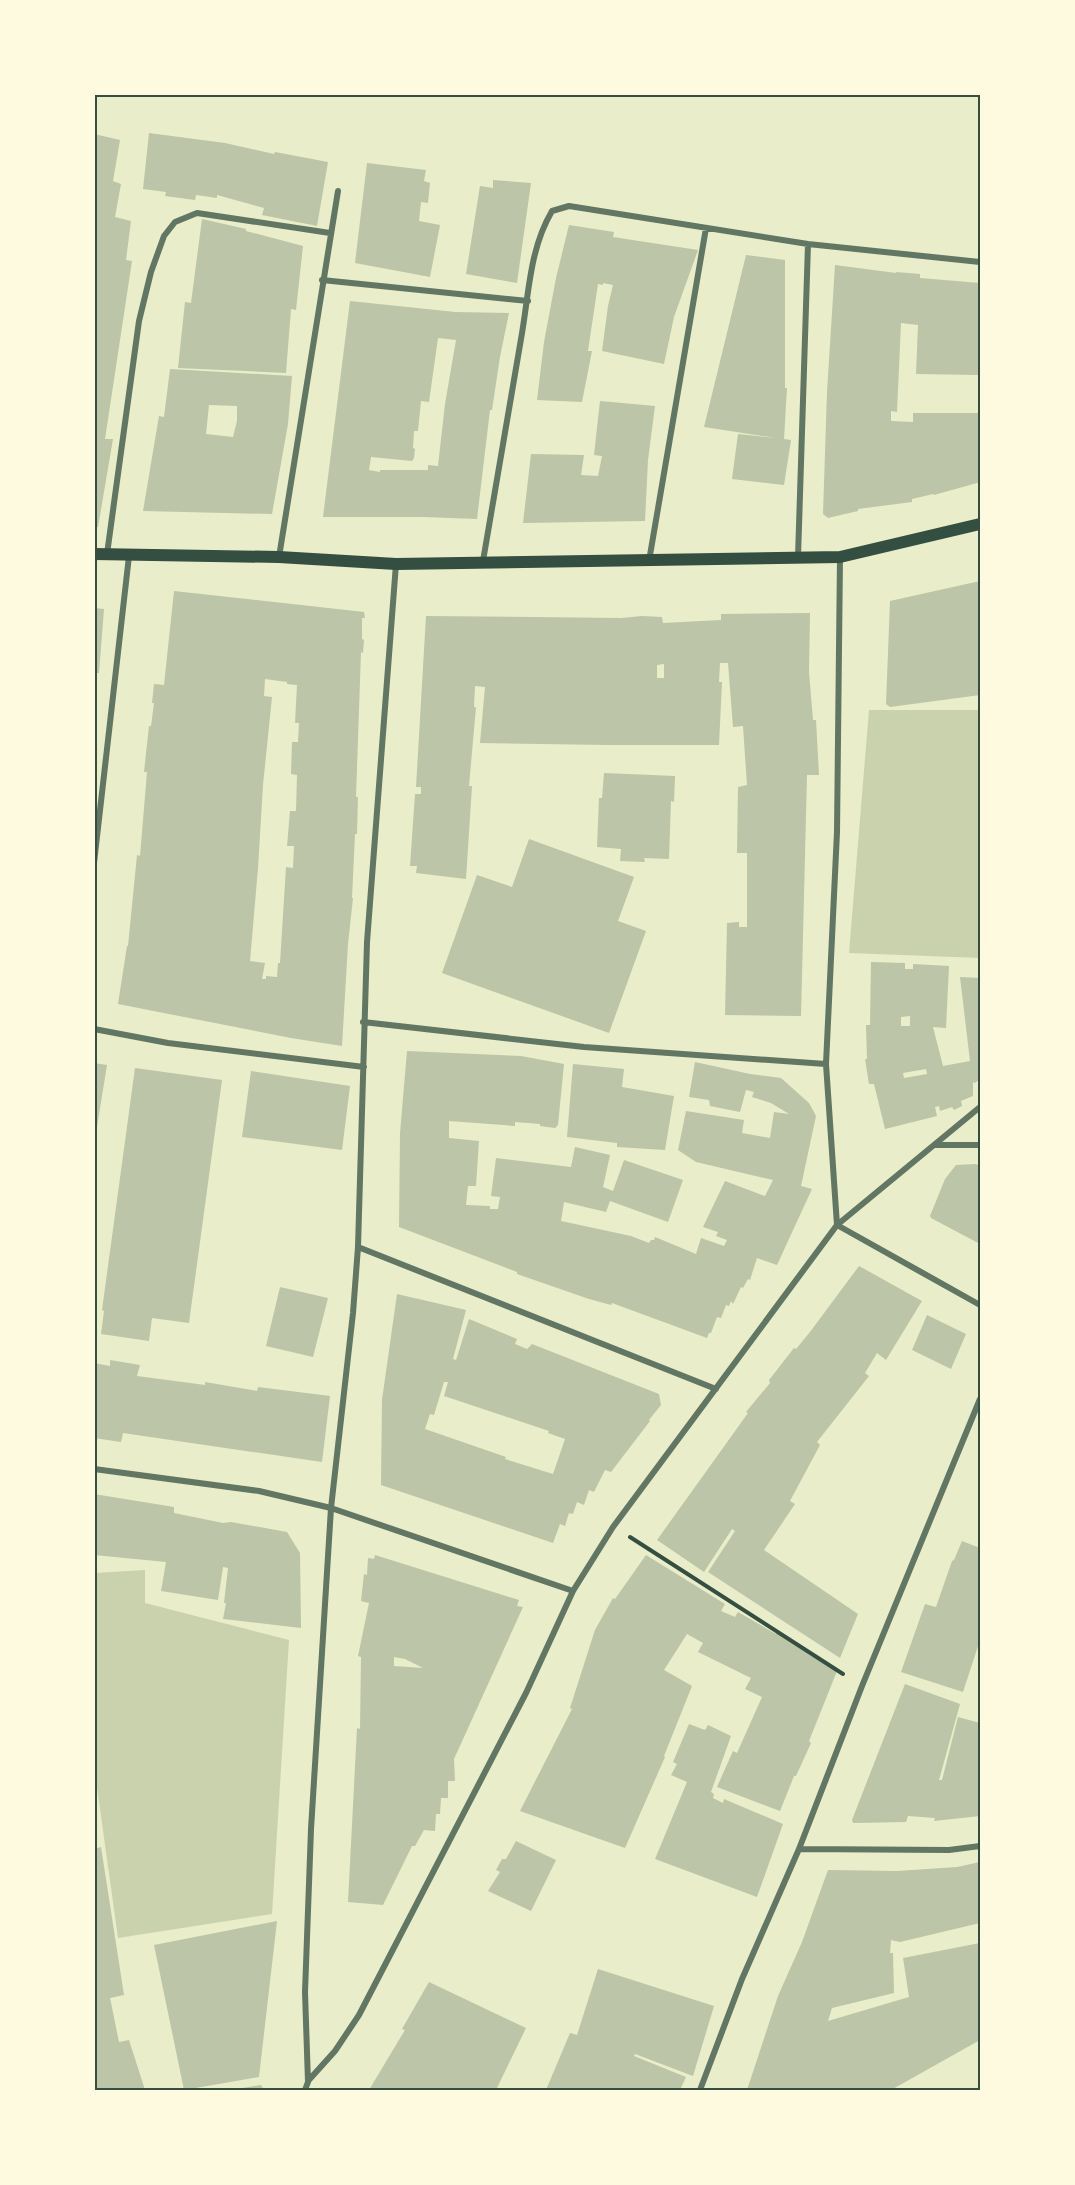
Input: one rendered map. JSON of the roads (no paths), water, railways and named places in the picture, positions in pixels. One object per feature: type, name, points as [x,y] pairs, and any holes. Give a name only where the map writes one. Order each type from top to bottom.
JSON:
[{"type":"main road","points":[[101,555],[279,557],[396,564],[840,557],[981,524]]},
{"type":"street","points":[[279,557],[338,191]]},
{"type":"street","points":[[483,561],[534,255],[542,228],[552,211],[569,206],[808,244],[981,262]]},
{"type":"street","points":[[101,555],[140,321],[151,272],[164,236],[174,222],[197,213],[330,233]]},
{"type":"street","points":[[649,561],[706,228]]},
{"type":"street","points":[[798,557],[808,244]]},
{"type":"street","points":[[322,280],[528,301]]},
{"type":"street","points":[[94,863],[129,556]]},
{"type":"street","points":[[837,1225],[826,1064],[837,832],[840,557]]},
{"type":"street","points":[[305,2091],[308,2082],[305,1992],[311,1829],[331,1508],[358,1247],[367,942],[396,564]]},
{"type":"street","points":[[363,1022],[584,1047],[826,1064]]},
{"type":"street","points":[[94,1029],[168,1043],[364,1067]]},
{"type":"street","points":[[308,2082],[335,2051],[359,2015],[442,1851],[526,1693],[573,1591],[614,1527],[837,1225],[981,1107]]},
{"type":"street","points":[[935,1145],[981,1145]]},
{"type":"street","points":[[837,1225],[981,1305]]},
{"type":"street","points":[[358,1247],[716,1389]]},
{"type":"street","points":[[700,2091],[742,1978],[799,1849],[862,1686],[981,1399]]},
{"type":"street","points":[[94,1469],[260,1491],[331,1508],[573,1591]]},
{"type":"street","points":[[799,1849],[949,1850],[981,1846]]}]
